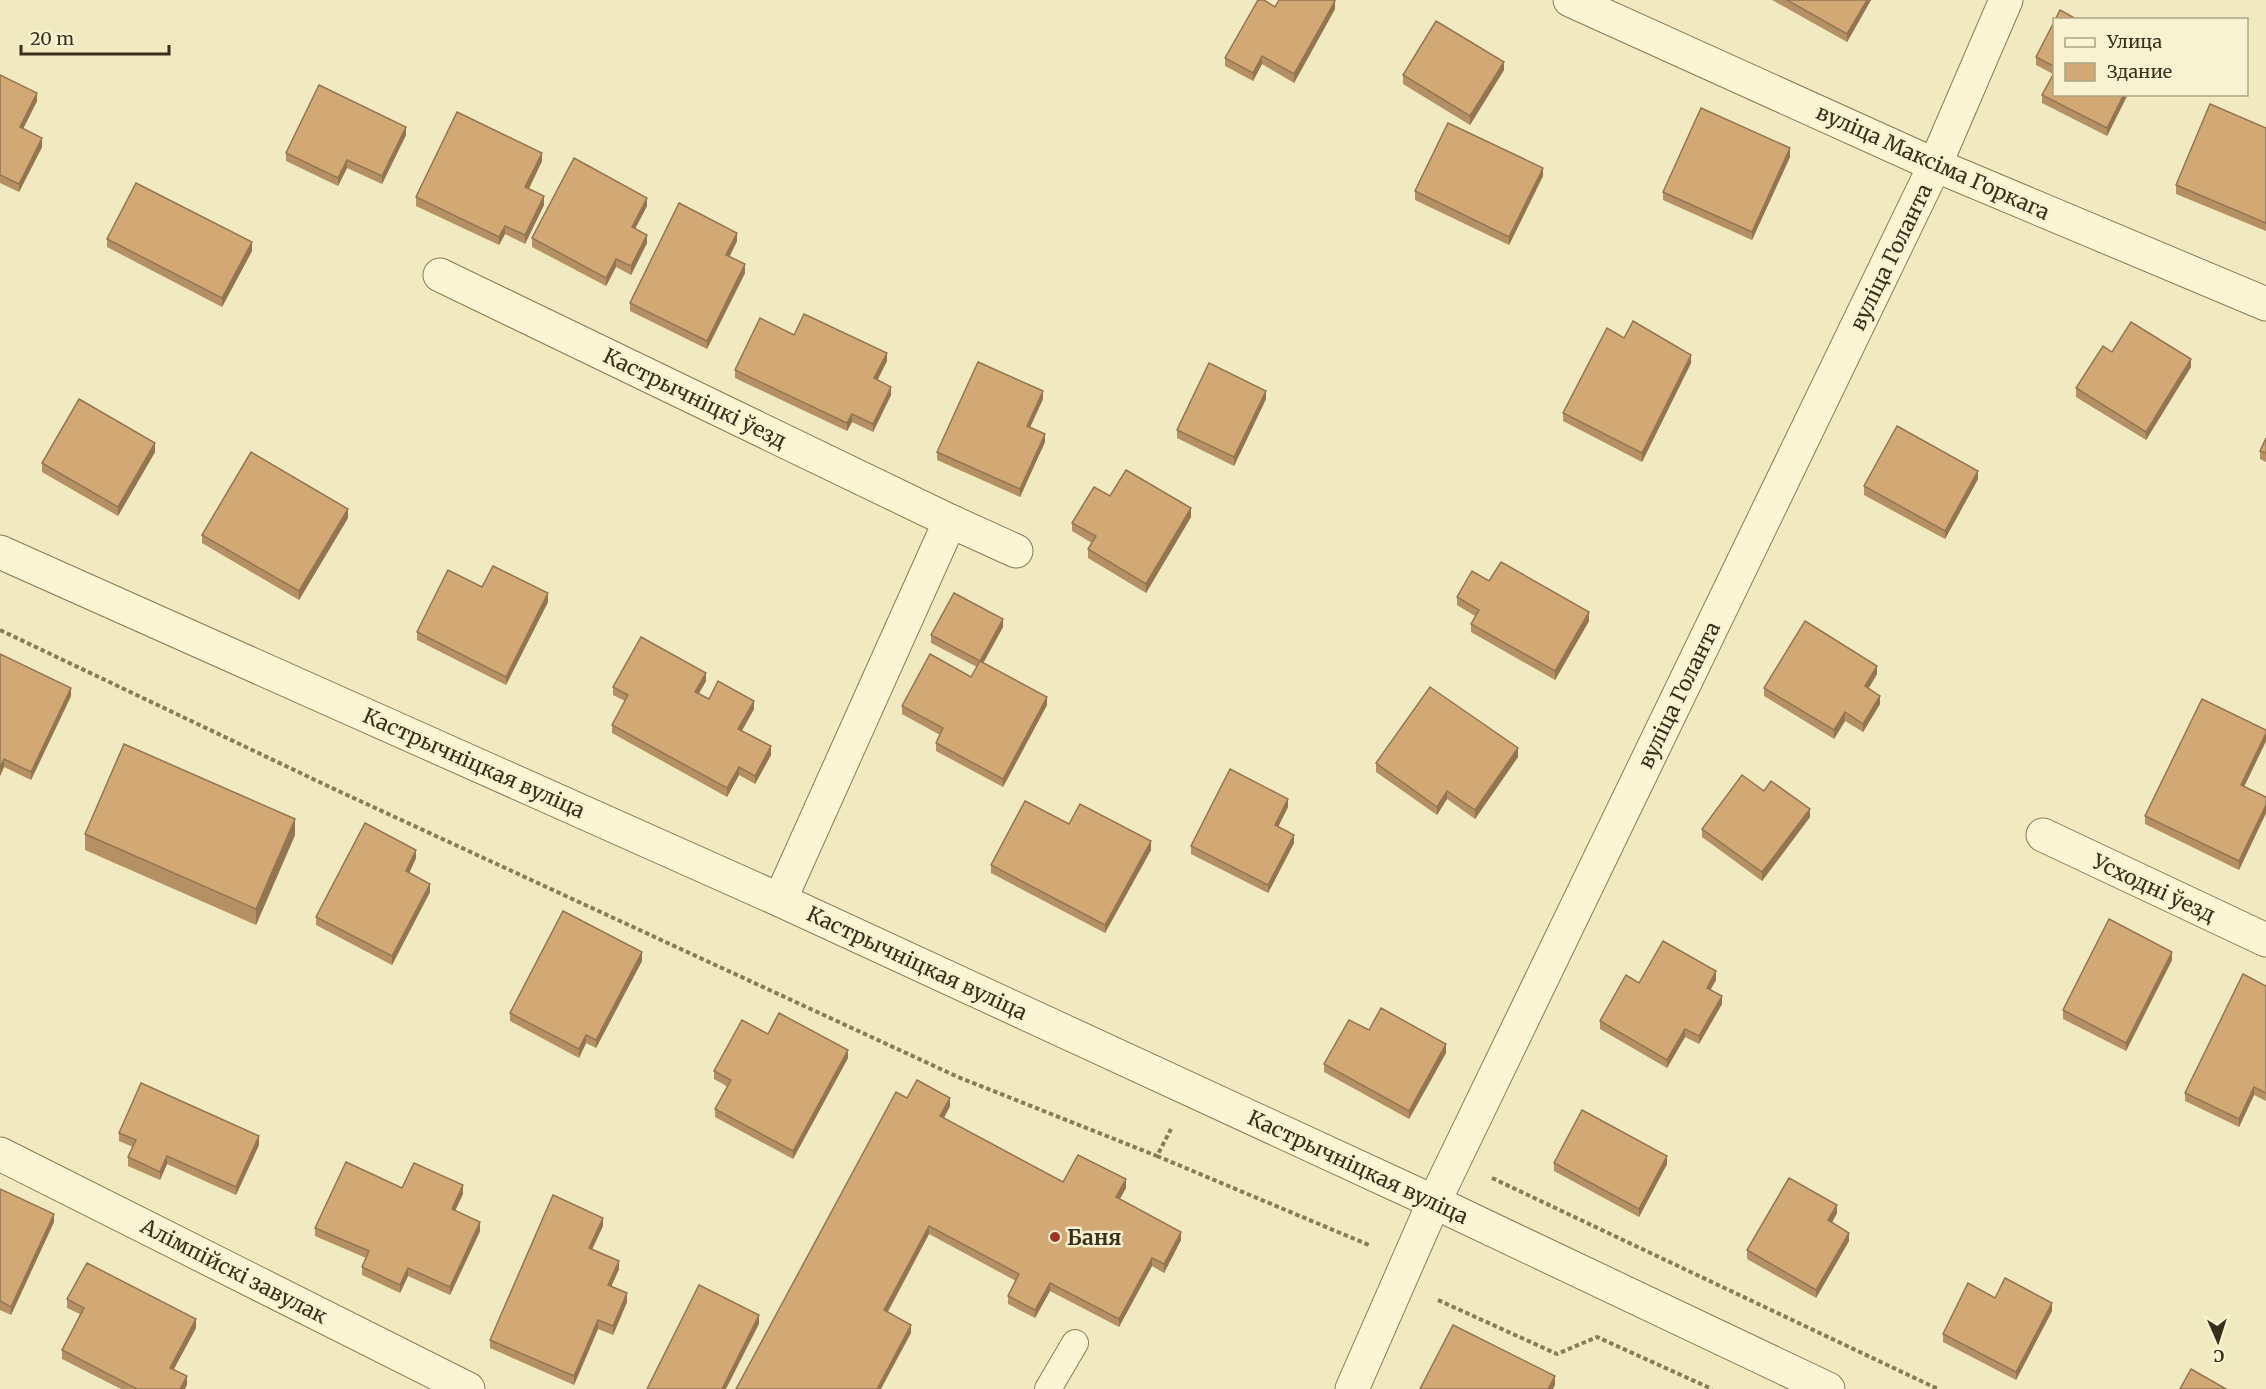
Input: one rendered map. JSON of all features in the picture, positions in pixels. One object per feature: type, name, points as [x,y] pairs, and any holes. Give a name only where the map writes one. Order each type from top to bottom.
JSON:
[{"type":"street","name":"вуліца Максіма Горкага","points":[[1570,0],[1935,165],[2266,304]]},
{"type":"street","name":"вуліца Голанта","points":[[1352,1389],[1434,1202],[1935,165],[2006,0]]},
{"type":"street","name":"Кастрычніцкі ўезд","points":[[440,276],[1016,551]]},
{"type":"street","points":[[780,900],[950,521]]},
{"type":"street","name":"Кастрычніцкая вуліца","points":[[0,552],[780,900],[1434,1202],[1828,1389]]},
{"type":"street","name":"Усходні ўезд","points":[[2043,835],[2266,940]]},
{"type":"street","name":"Алімпійскі завулак","points":[[0,1154],[468,1389]]},
{"type":"lane","points":[[1048,1389],[1075,1343]]},
{"type":"path","points":[[0,630],[332,788],[958,1077],[1157,1155],[1191,1090]]},
{"type":"building","points":[[1258,0],[1264,0],[1275,7],[1279,0],[1335,1],[1294,74],[1262,56],[1253,73],[1225,58]]},
{"type":"building","points":[[1787,0],[1867,0],[1847,34]]},
{"type":"building","points":[[2060,10],[2074,18],[2056,18]]},
{"type":"building","points":[[1436,21],[1504,62],[1470,116],[1403,75]]},
{"type":"building","points":[[2053,24],[2053,66],[2036,57]]},
{"type":"building","points":[[0,75],[37,93],[20,127],[42,138],[19,184],[0,175]]},
{"type":"building","points":[[2053,75],[2053,96],[2123,96],[2107,128],[2042,95]]},
{"type":"building","points":[[319,85],[406,127],[382,176],[347,160],[338,178],[286,153]]},
{"type":"building","points":[[2210,104],[2266,128],[2266,223],[2176,185]]},
{"type":"building","points":[[1701,108],[1790,148],[1752,232],[1663,192]]},
{"type":"building","points":[[457,112],[542,153],[525,187],[544,196],[525,235],[505,226],[499,237],[416,197]]},
{"type":"building","points":[[1448,123],[1543,168],[1509,237],[1415,191]]},
{"type":"building","points":[[574,158],[647,198],[632,227],[647,235],[631,266],[616,259],[606,278],[532,238]]},
{"type":"building","points":[[136,183],[252,242],[222,298],[107,239]]},
{"type":"building","points":[[679,203],[737,233],[726,255],[745,264],[707,341],[630,303]]},
{"type":"building","points":[[804,314],[887,353],[874,378],[891,387],[873,424],[852,414],[847,423],[735,370],[760,318],[794,335]]},
{"type":"building","points":[[1633,321],[1691,355],[1642,453],[1563,413],[1607,328],[1624,338]]},
{"type":"building","points":[[2131,322],[2191,359],[2146,432],[2076,388],[2103,346],[2112,352]]},
{"type":"building","points":[[978,362],[1043,391],[1027,426],[1045,434],[1020,489],[937,452]]},
{"type":"building","points":[[1209,363],[1266,391],[1234,457],[1177,430]]},
{"type":"building","points":[[79,399],[155,443],[118,507],[42,463]]},
{"type":"building","points":[[1897,426],[1978,471],[1945,531],[1864,486]]},
{"type":"building","points":[[2266,438],[2266,453],[2260,451]]},
{"type":"building","points":[[251,452],[348,509],[299,591],[202,535]]},
{"type":"building","points":[[1126,470],[1191,508],[1146,584],[1088,549],[1096,536],[1072,523],[1094,487],[1110,496]]},
{"type":"building","points":[[1501,562],[1589,612],[1555,671],[1471,624],[1479,610],[1457,597],[1472,571],[1489,581]]},
{"type":"building","points":[[493,566],[548,593],[506,677],[417,632],[448,570],[482,587]]},
{"type":"building","points":[[954,593],[1003,619],[980,661],[931,635]]},
{"type":"building","points":[[1805,621],[1877,666],[1865,686],[1880,696],[1863,724],[1845,712],[1834,730],[1764,688]]},
{"type":"building","points":[[641,637],[706,673],[695,692],[709,699],[718,681],[754,701],[738,729],[771,746],[755,776],[739,767],[727,788],[612,725],[628,695],[613,687]]},
{"type":"building","points":[[0,654],[71,688],[31,772],[4,759],[0,768]]},
{"type":"building","points":[[930,654],[971,677],[980,661],[1047,697],[1003,779],[936,743],[943,728],[902,706]]},
{"type":"building","points":[[1430,687],[1518,748],[1475,810],[1447,791],[1437,807],[1376,763]]},
{"type":"building","points":[[2202,699],[2266,730],[2241,785],[2266,797],[2266,805],[2239,861],[2145,816]]},
{"type":"building","points":[[124,744],[295,819],[256,909],[85,834]]},
{"type":"building","points":[[1230,769],[1288,799],[1275,825],[1294,835],[1268,885],[1191,846]]},
{"type":"building","points":[[1742,775],[1764,791],[1771,781],[1810,809],[1762,872],[1702,829]]},
{"type":"building","points":[[1025,801],[1069,824],[1080,804],[1151,841],[1105,925],[991,865]]},
{"type":"building","points":[[365,823],[416,850],[406,871],[430,884],[392,956],[316,917]]},
{"type":"building","points":[[563,911],[642,952],[596,1040],[586,1035],[579,1049],[510,1013]]},
{"type":"building","points":[[2109,919],[2172,952],[2126,1043],[2063,1010]]},
{"type":"building","points":[[1663,941],[1716,971],[1707,988],[1722,996],[1699,1036],[1685,1029],[1667,1060],[1600,1021],[1626,975],[1639,983]]},
{"type":"building","points":[[2243,974],[2266,986],[2266,1093],[2254,1087],[2239,1119],[2185,1093]]},
{"type":"building","points":[[1381,1008],[1446,1044],[1409,1111],[1324,1064],[1349,1020],[1369,1030]]},
{"type":"building","points":[[779,1013],[848,1050],[793,1151],[715,1109],[731,1080],[714,1071],[742,1020],[768,1034]]},
{"type":"building","name":"Баня","points":[[917,1080],[950,1098],[940,1116],[1063,1182],[1078,1155],[1126,1179],[1116,1197],[1181,1232],[1164,1264],[1152,1258],[1119,1319],[1050,1283],[1035,1310],[1008,1296],[1019,1274],[929,1226],[884,1310],[911,1325],[877,1389],[736,1389],[896,1092],[907,1098]]},
{"type":"building","points":[[141,1083],[259,1136],[236,1187],[167,1156],[160,1172],[128,1157],[136,1140],[119,1133]]},
{"type":"building","points":[[1582,1110],[1667,1156],[1639,1209],[1554,1163]]},
{"type":"building","points":[[346,1162],[402,1188],[414,1163],[463,1185],[452,1209],[480,1222],[450,1287],[408,1268],[400,1285],[362,1267],[369,1251],[315,1228]]},
{"type":"building","points":[[1789,1178],[1837,1205],[1828,1220],[1849,1233],[1816,1290],[1747,1250]]},
{"type":"building","points":[[0,1189],[54,1214],[11,1307],[0,1301]]},
{"type":"building","points":[[553,1195],[603,1218],[589,1248],[619,1261],[608,1285],[627,1293],[613,1326],[598,1320],[574,1376],[490,1340]]},
{"type":"building","points":[[87,1263],[196,1319],[170,1368],[187,1376],[180,1389],[137,1389],[62,1350],[84,1308],[67,1299]]},
{"type":"building","points":[[2005,1278],[2052,1303],[2016,1372],[1943,1334],[1968,1283],[1995,1298]]},
{"type":"building","points":[[699,1285],[759,1315],[722,1389],[647,1389]]},
{"type":"building","points":[[1453,1325],[1555,1376],[1548,1389],[1420,1389]]},
{"type":"building","points":[[2191,1369],[2226,1389],[2180,1389]]},
{"type":"place","name":"Баня","points":[[1055,1237]]}]
